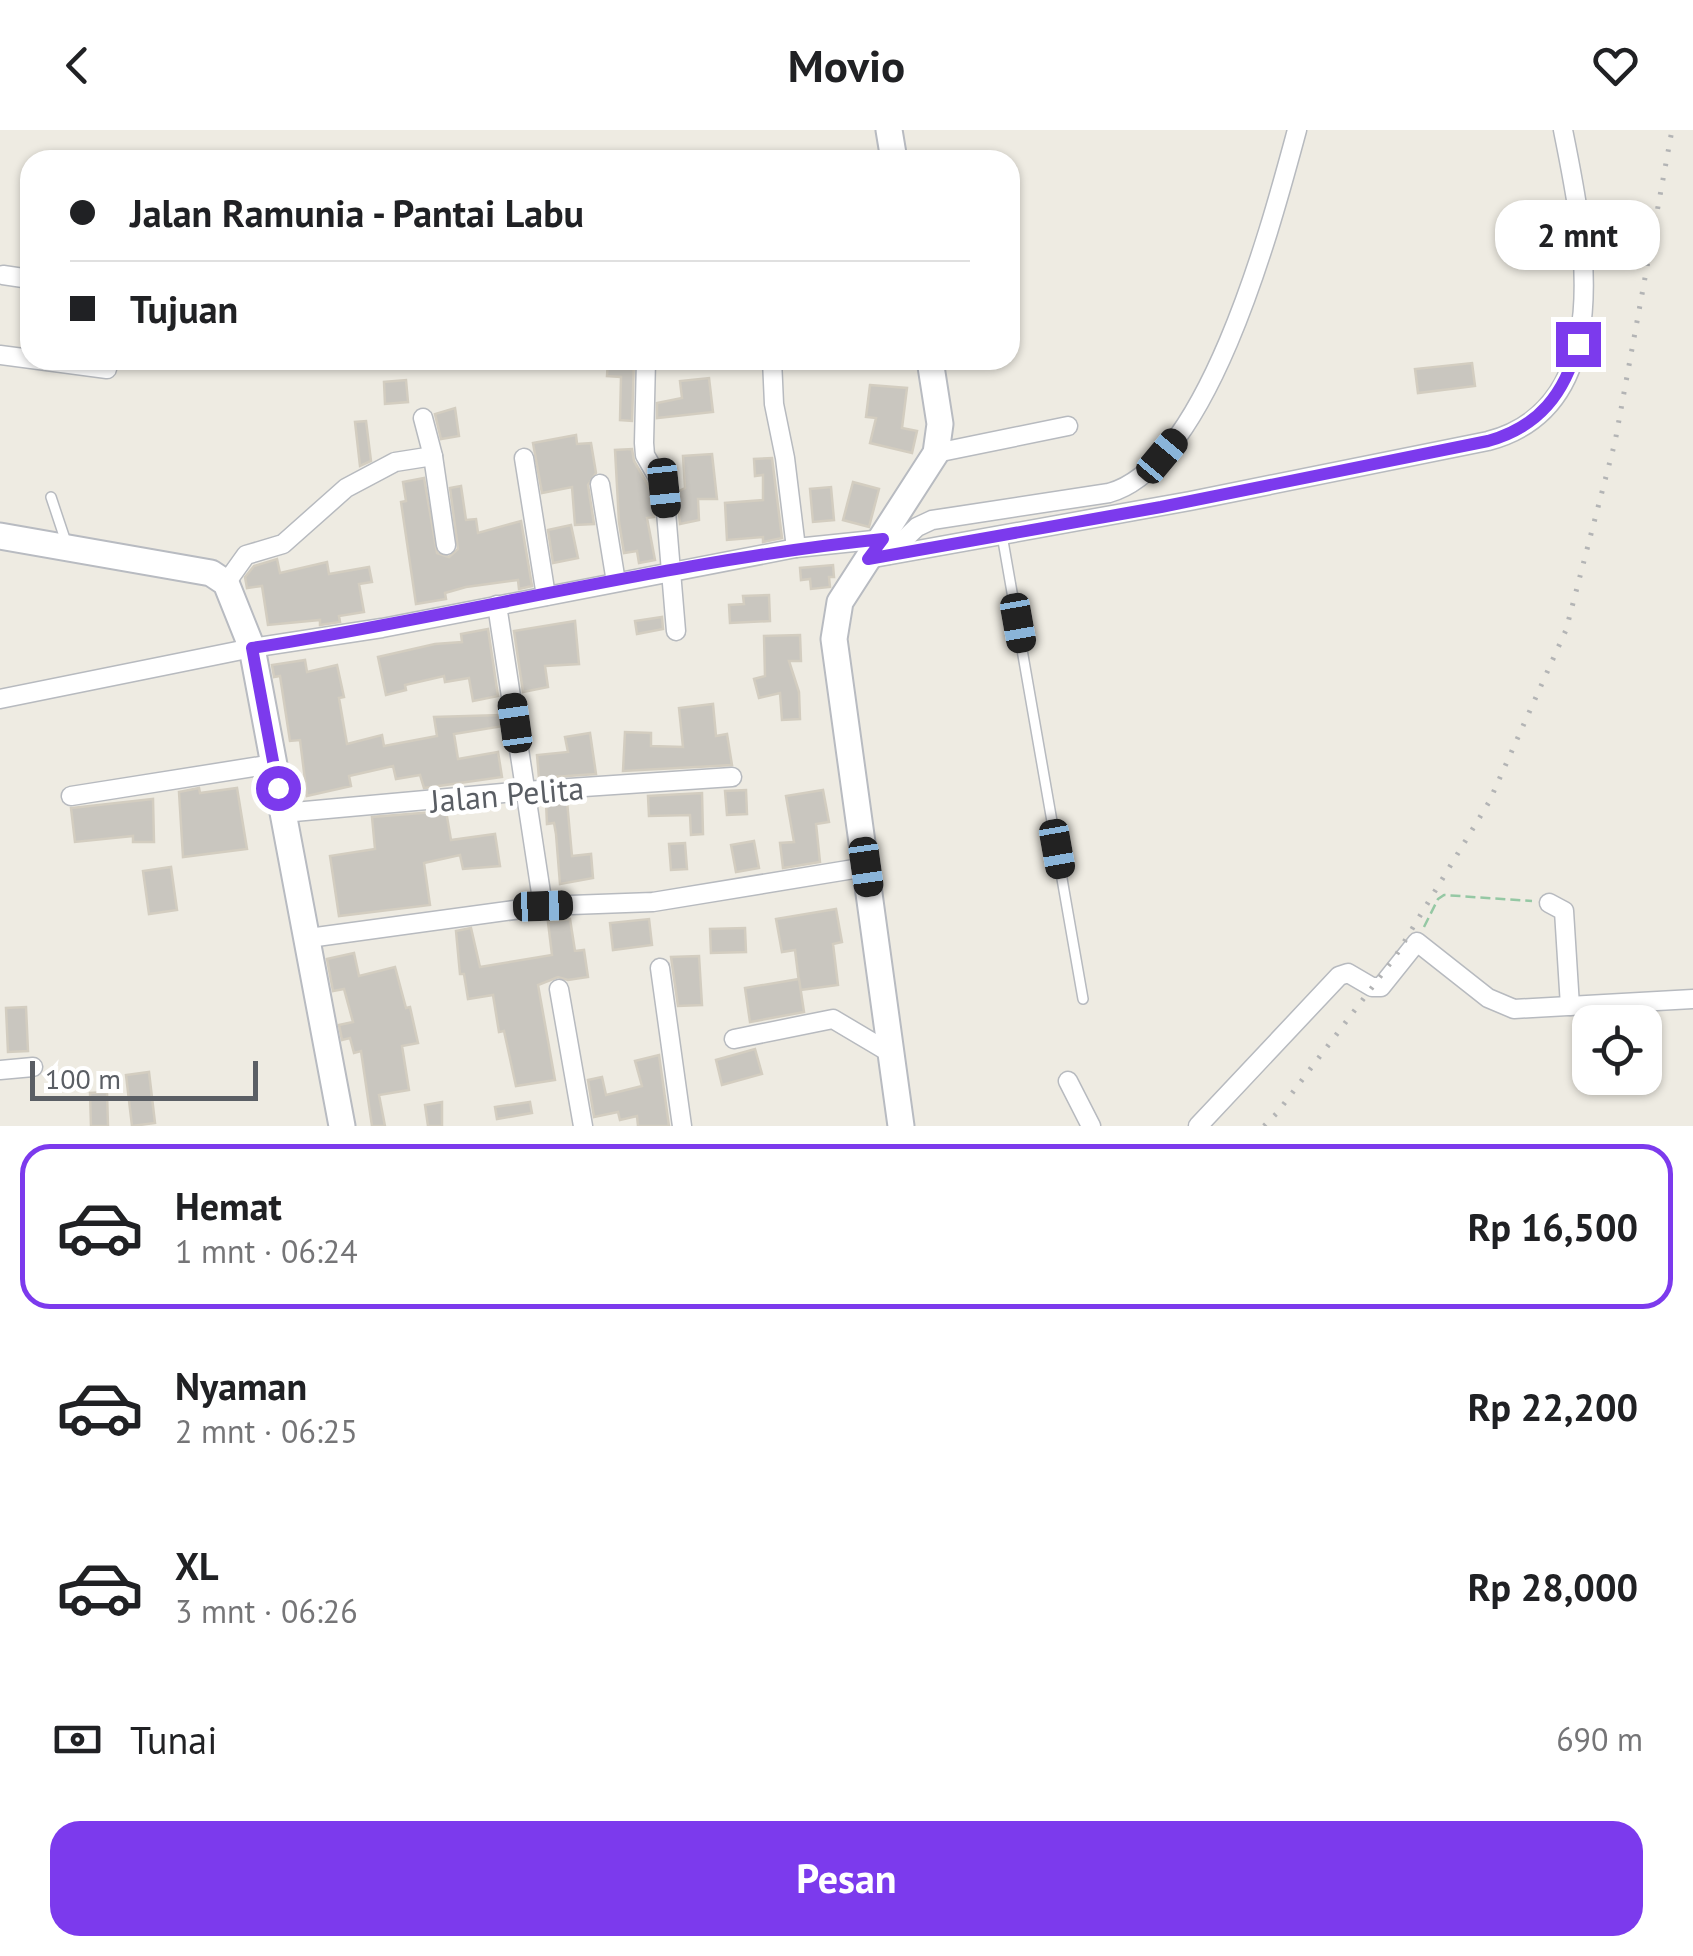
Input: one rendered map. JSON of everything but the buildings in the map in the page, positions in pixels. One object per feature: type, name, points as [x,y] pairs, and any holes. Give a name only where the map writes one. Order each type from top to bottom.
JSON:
[{"type":"main road","points":[[902,1126],[834,639],[840,602],[880,551],[936,453],[940,424],[932,370]]},
{"type":"main road","points":[[0,536],[210,573],[226,583],[252,648],[342,1126]]},
{"type":"street","points":[[880,551],[932,520],[1108,493],[1128,486],[1162,456],[1194,414],[1218,363],[1251,280],[1296,130]]},
{"type":"street","points":[[0,699],[252,648],[382,628],[796,548],[880,551],[1002,534],[1190,501],[1508,436],[1551,404],[1571,370],[1582,309],[1582,230],[1563,130]]},
{"type":"street","points":[[2,275],[20,278]]},
{"type":"street","points":[[646,370],[644,444],[664,488],[676,632]]},
{"type":"street","points":[[772,370],[796,548]]},
{"type":"street","points":[[424,418],[446,545]]},
{"type":"street","points":[[936,453],[1068,426]]},
{"type":"street","points":[[226,583],[246,554],[283,544],[346,488],[394,462],[433,456]]},
{"type":"street","points":[[524,458],[546,596]]},
{"type":"street","points":[[600,484],[616,582]]},
{"type":"street","points":[[497,605],[543,906]]},
{"type":"street","points":[[71,796],[273,764]]},
{"type":"street","name":"Jalan Pelita","points":[[283,813],[525,791],[732,778]]},
{"type":"street","points":[[309,938],[543,906],[653,902],[866,867]]},
{"type":"street","points":[[1549,903],[1564,911],[1570,1006]]},
{"type":"street","points":[[1198,1126],[1339,976],[1348,973],[1372,987],[1381,987],[1417,942],[1488,998],[1524,1010],[1693,999]]},
{"type":"street","points":[[660,968],[682,1126]]},
{"type":"street","points":[[559,989],[583,1126]]},
{"type":"street","points":[[734,1039],[832,1019],[892,1054]]},
{"type":"street","points":[[0,1070],[33,1067]]},
{"type":"street","points":[[1068,1081],[1091,1126]]},
{"type":"lane","points":[[51,498],[68,548]]},
{"type":"lane","points":[[1002,534],[1084,999]]},
{"type":"path","points":[[1417,942],[1438,899],[1444,895],[1549,903]]},
{"type":"railway","points":[[1264,1126],[1395,957],[1489,802],[1566,630],[1615,442],[1672,130]]},
{"type":"route","points":[[278,788],[252,648],[382,628],[796,548],[883,539],[868,559],[1161,507],[1488,441],[1522,428],[1551,404],[1571,370],[1578,344]]}]
